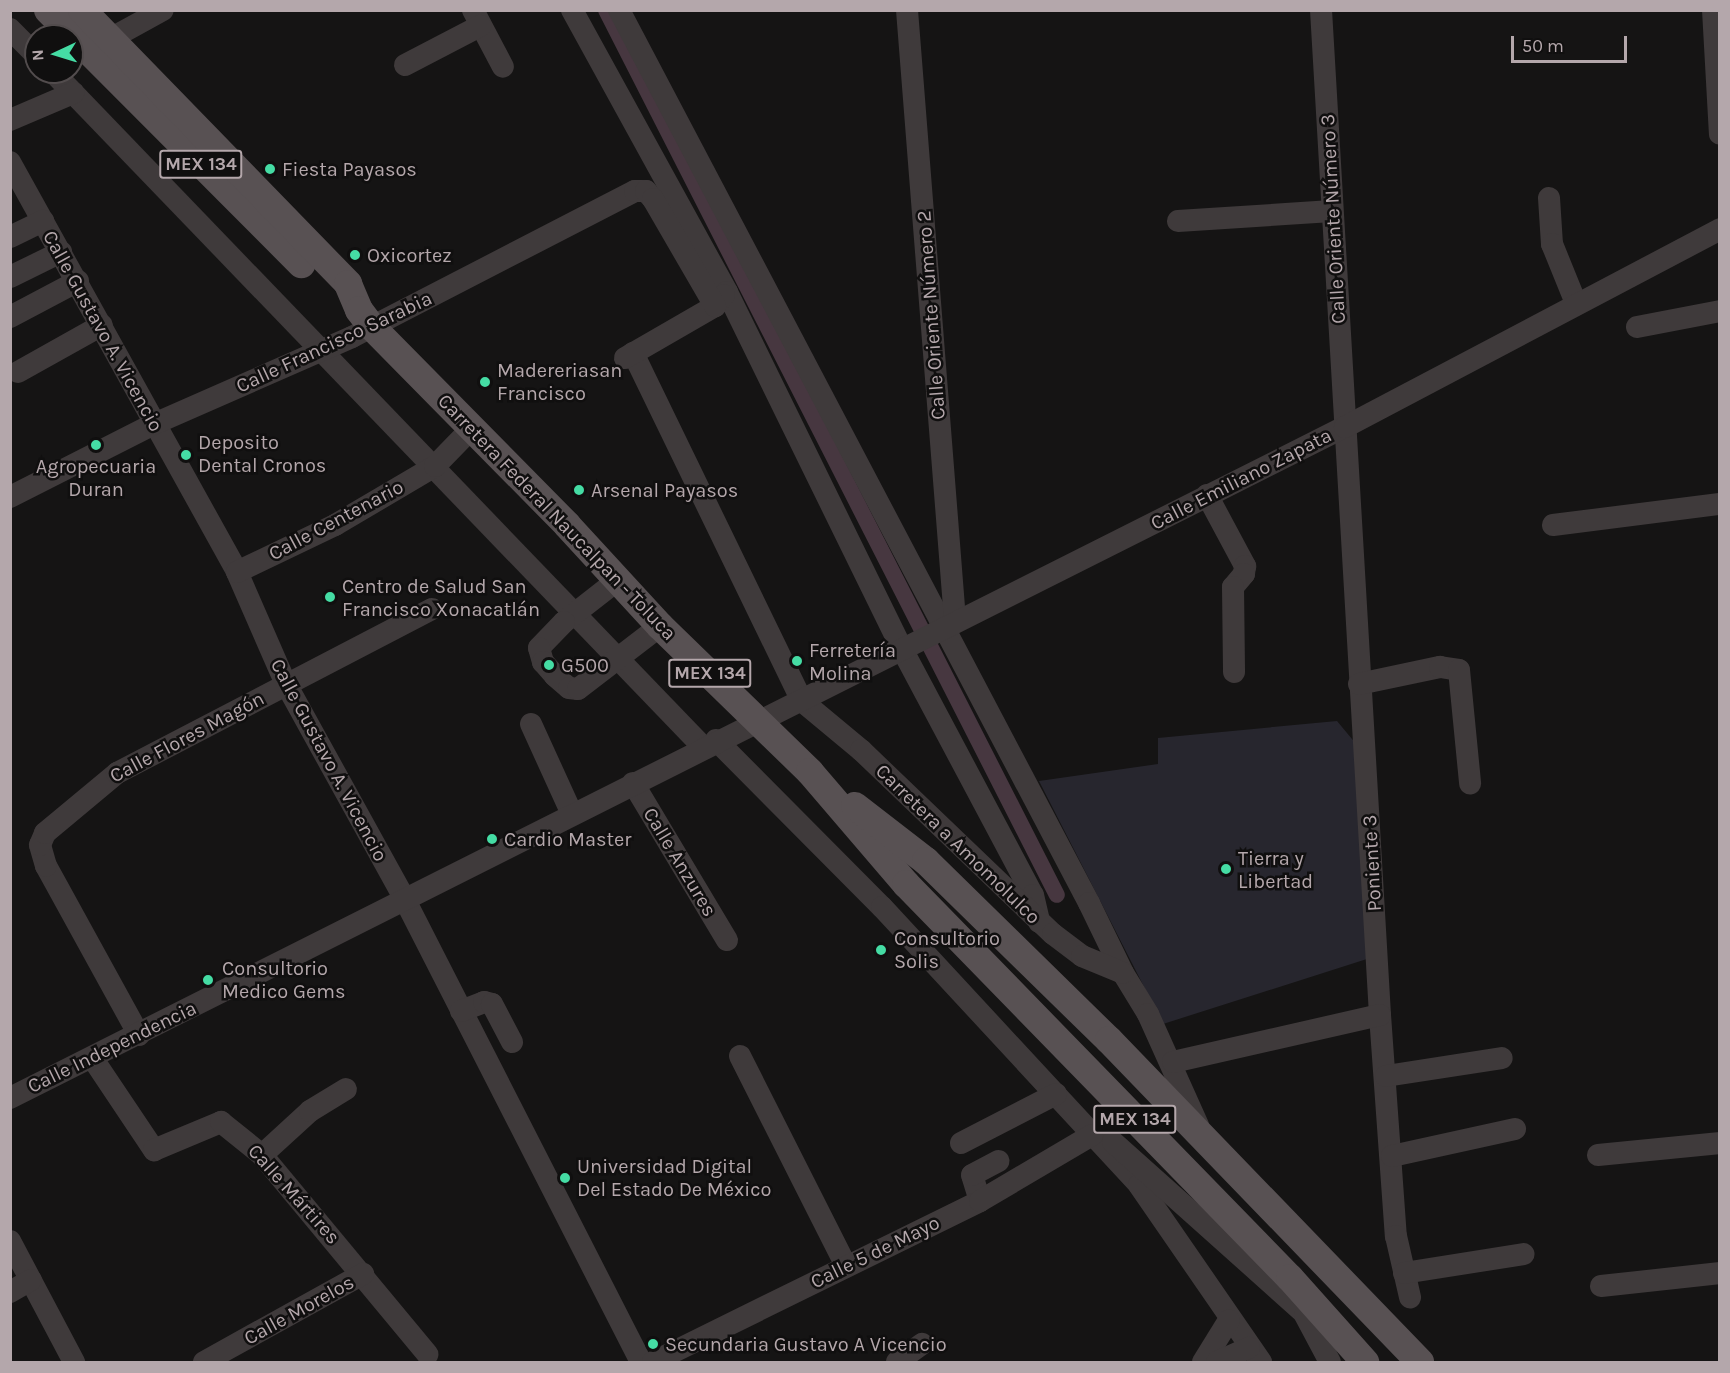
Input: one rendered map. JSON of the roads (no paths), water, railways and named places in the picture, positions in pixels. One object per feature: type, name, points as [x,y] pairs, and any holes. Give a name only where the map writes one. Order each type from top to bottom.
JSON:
[{"type":"main road","name":"Carretera Federal Naucalpan - Toluca","points":[[48,10],[332,295],[366,318],[619,579],[660,626],[810,772],[906,884],[1290,1278],[1363,1360]]},
{"type":"main road","name":"Carretera Federal Naucalpan - Toluca","points":[[82,10],[348,284],[366,318]]},
{"type":"main road","name":"Carretera Federal Naucalpan - Toluca","points":[[810,772],[927,861],[1212,1146],[1420,1362]]},
{"type":"street","points":[[572,10],[721,299],[930,636],[1173,1062],[1189,1107],[1212,1146]]},
{"type":"street","points":[[618,10],[930,636],[1033,895],[1039,922]]},
{"type":"street","name":"Calle Oriente Número 2","points":[[907,10],[930,636]]},
{"type":"street","name":"Calle Oriente Número 3","points":[[1321,10],[1345,427]]},
{"type":"street","points":[[1713,10],[1719,134]]},
{"type":"street","points":[[110,39],[155,12]]},
{"type":"street","points":[[405,65],[477,18],[503,67]]},
{"type":"street","points":[[10,29],[24,43]]},
{"type":"street","points":[[64,84],[618,658],[709,744],[819,842],[1139,1185],[1255,1355],[1217,1362]]},
{"type":"street","points":[[10,120],[73,93]]},
{"type":"street","name":"Calle Gustavo A. Vicencio","points":[[10,162],[78,281],[154,424],[237,572],[286,684],[405,900],[641,1362]]},
{"type":"street","name":"Calle Francisco Sarabia","points":[[10,497],[154,424],[323,350],[366,318],[631,193],[646,191],[653,199],[721,299]]},
{"type":"street","points":[[1549,198],[1552,244],[1576,303]]},
{"type":"street","points":[[1178,221],[1332,211]]},
{"type":"street","points":[[10,237],[43,221]]},
{"type":"street","name":"Calle Emiliano Zapata","points":[[760,721],[1345,427],[1719,229]]},
{"type":"street","points":[[10,277],[61,252]]},
{"type":"street","points":[[10,317],[78,281]]},
{"type":"street","points":[[721,299],[629,355],[802,701]]},
{"type":"street","points":[[1637,327],[1719,311]]},
{"type":"street","points":[[18,372],[102,325]]},
{"type":"street","name":"Poniente 3","points":[[1345,427],[1359,684],[1396,1236],[1410,1297]]},
{"type":"street","name":"Calle Centenario","points":[[237,572],[335,525],[435,466],[472,428]]},
{"type":"street","points":[[1207,495],[1245,566],[1245,574],[1233,587],[1234,672]]},
{"type":"street","points":[[1553,525],[1719,504]]},
{"type":"street","points":[[619,579],[539,648],[543,662],[555,676],[569,688],[578,688],[660,626]]},
{"type":"street","points":[[286,684],[432,609]]},
{"type":"street","points":[[1359,684],[1440,667],[1459,670],[1470,783]]},
{"type":"street","name":"Calle Flores Magón","points":[[138,1035],[46,866],[41,840],[55,824],[117,773],[286,684]]},
{"type":"street","name":"Carretera a Amomolulco","points":[[802,701],[861,750],[1039,922],[1082,956],[1122,973]]},
{"type":"street","name":"Calle Independencia","points":[[10,1098],[93,1059],[709,744],[760,721]]},
{"type":"street","points":[[531,724],[572,814]]},
{"type":"street","name":"Calle Anzures","points":[[633,783],[727,940]]},
{"type":"street","points":[[461,1011],[484,1002],[492,1004],[512,1042]]},
{"type":"street","points":[[1173,1062],[1380,1015]]},
{"type":"street","points":[[740,1056],[846,1266]]},
{"type":"street","points":[[1386,1076],[1502,1058]]},
{"type":"street","name":"Calle Mártires","points":[[93,1059],[154,1150],[221,1122],[262,1155],[427,1354]]},
{"type":"street","points":[[262,1155],[310,1111],[346,1089]]},
{"type":"street","points":[[961,1143],[1056,1094]]},
{"type":"street","points":[[1392,1156],[1515,1128]]},
{"type":"street","points":[[1092,1135],[1109,1140],[1130,1153],[1305,1315],[1363,1360]]},
{"type":"street","name":"Calle 5 de Mayo","points":[[653,1362],[980,1201],[1092,1135]]},
{"type":"street","points":[[1598,1155],[1719,1143]]},
{"type":"street","points":[[980,1201],[972,1175],[998,1161]]},
{"type":"street","points":[[10,1241],[74,1362]]},
{"type":"street","points":[[1404,1273],[1524,1254]]},
{"type":"street","points":[[1601,1286],[1719,1273]]},
{"type":"street","name":"Calle Morelos","points":[[204,1362],[363,1274]]},
{"type":"street","points":[[1290,1278],[1305,1315],[1330,1362]]},
{"type":"street","points":[[10,1292],[31,1280]]},
{"type":"street","points":[[1203,1362],[1229,1320]]},
{"type":"street","points":[[897,1362],[922,1344]]},
{"type":"waterway","points":[[606,10],[1057,895]]},
{"type":"place","name":"Fiesta Payasos","points":[[270,169]]},
{"type":"place","name":"Oxicortez","points":[[355,255]]},
{"type":"place","name":"Madereriasan Francisco","points":[[485,382]]},
{"type":"place","name":"Agropecuaria Duran","points":[[96,445]]},
{"type":"place","name":"Deposito Dental Cronos","points":[[186,455]]},
{"type":"place","name":"Arsenal Payasos","points":[[579,490]]},
{"type":"place","name":"Centro de Salud San Francisco Xonacatlán","points":[[330,597]]},
{"type":"place","name":"Ferretería Molina","points":[[797,661]]},
{"type":"place","name":"G500","points":[[549,665]]},
{"type":"place","name":"Cardio Master","points":[[492,839]]},
{"type":"place","name":"Tierra y Libertad","points":[[1226,869]]},
{"type":"place","name":"Consultorio Solis","points":[[881,950]]},
{"type":"place","name":"Consultorio Medico Gems","points":[[208,980]]},
{"type":"place","name":"Universidad Digital Del Estado De México","points":[[565,1178]]},
{"type":"place","name":"Secundaria Gustavo A Vicencio","points":[[653,1344]]}]
